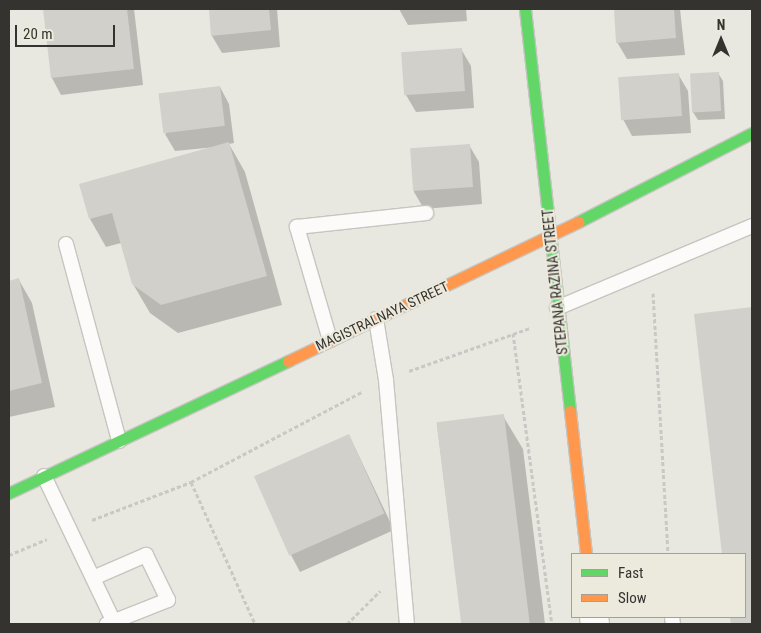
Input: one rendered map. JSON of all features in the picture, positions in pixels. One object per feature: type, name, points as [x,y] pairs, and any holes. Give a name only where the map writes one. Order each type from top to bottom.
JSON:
[{"type":"street","name":"STEPANA RAZINA STREET","points":[[525,9],[551,236],[557,308],[586,548]]},
{"type":"street","name":"MAGISTRALNAYA STREET","points":[[9,493],[551,236],[752,134]]},
{"type":"lane","points":[[330,340],[297,227],[426,213]]},
{"type":"lane","points":[[557,308],[752,226]]},
{"type":"lane","points":[[66,244],[119,441]]},
{"type":"lane","points":[[376,319],[386,380],[407,624]]},
{"type":"lane","points":[[44,476],[93,578],[112,623],[168,600],[146,555],[93,578]]},
{"type":"lane","points":[[586,548],[599,553]]},
{"type":"path","points":[[652,288],[668,553]]},
{"type":"path","points":[[513,333],[552,624]]},
{"type":"path","points":[[9,555],[191,482],[386,380]]},
{"type":"path","points":[[191,482],[255,624]]},
{"type":"path","points":[[347,624],[402,569]]},
{"type":"building","points":[[43,9],[127,9],[134,69],[51,78]]},
{"type":"building","points":[[209,9],[269,9],[271,30],[211,36]]},
{"type":"building","points":[[614,9],[674,9],[676,38],[616,43]]},
{"type":"building","points":[[462,48],[465,91],[404,95],[401,52]]},
{"type":"building","points":[[719,72],[721,111],[692,112],[690,74]]},
{"type":"building","points":[[679,73],[682,116],[621,120],[618,77]]},
{"type":"building","points":[[220,86],[225,126],[163,133],[158,94]]},
{"type":"building","points":[[229,142],[267,276],[161,305],[132,284],[112,213],[89,219],[79,184]]},
{"type":"building","points":[[470,144],[473,187],[413,191],[410,148]]},
{"type":"building","points":[[19,278],[42,383],[9,391],[9,281]]},
{"type":"building","points":[[752,307],[752,624],[731,624],[730,618],[746,618],[746,553],[722,553],[694,314]]},
{"type":"building","points":[[504,414],[530,624],[461,624],[437,422]]},
{"type":"building","points":[[349,434],[384,513],[289,556],[254,476]]},
{"type":"traffic: fast","points":[[525,9],[570,411]]},
{"type":"traffic: fast","points":[[578,222],[752,133]]},
{"type":"traffic: fast","points":[[9,493],[288,361]]},
{"type":"traffic: slow","points":[[288,361],[578,222]]},
{"type":"traffic: slow","points":[[570,411],[586,553]]}]
